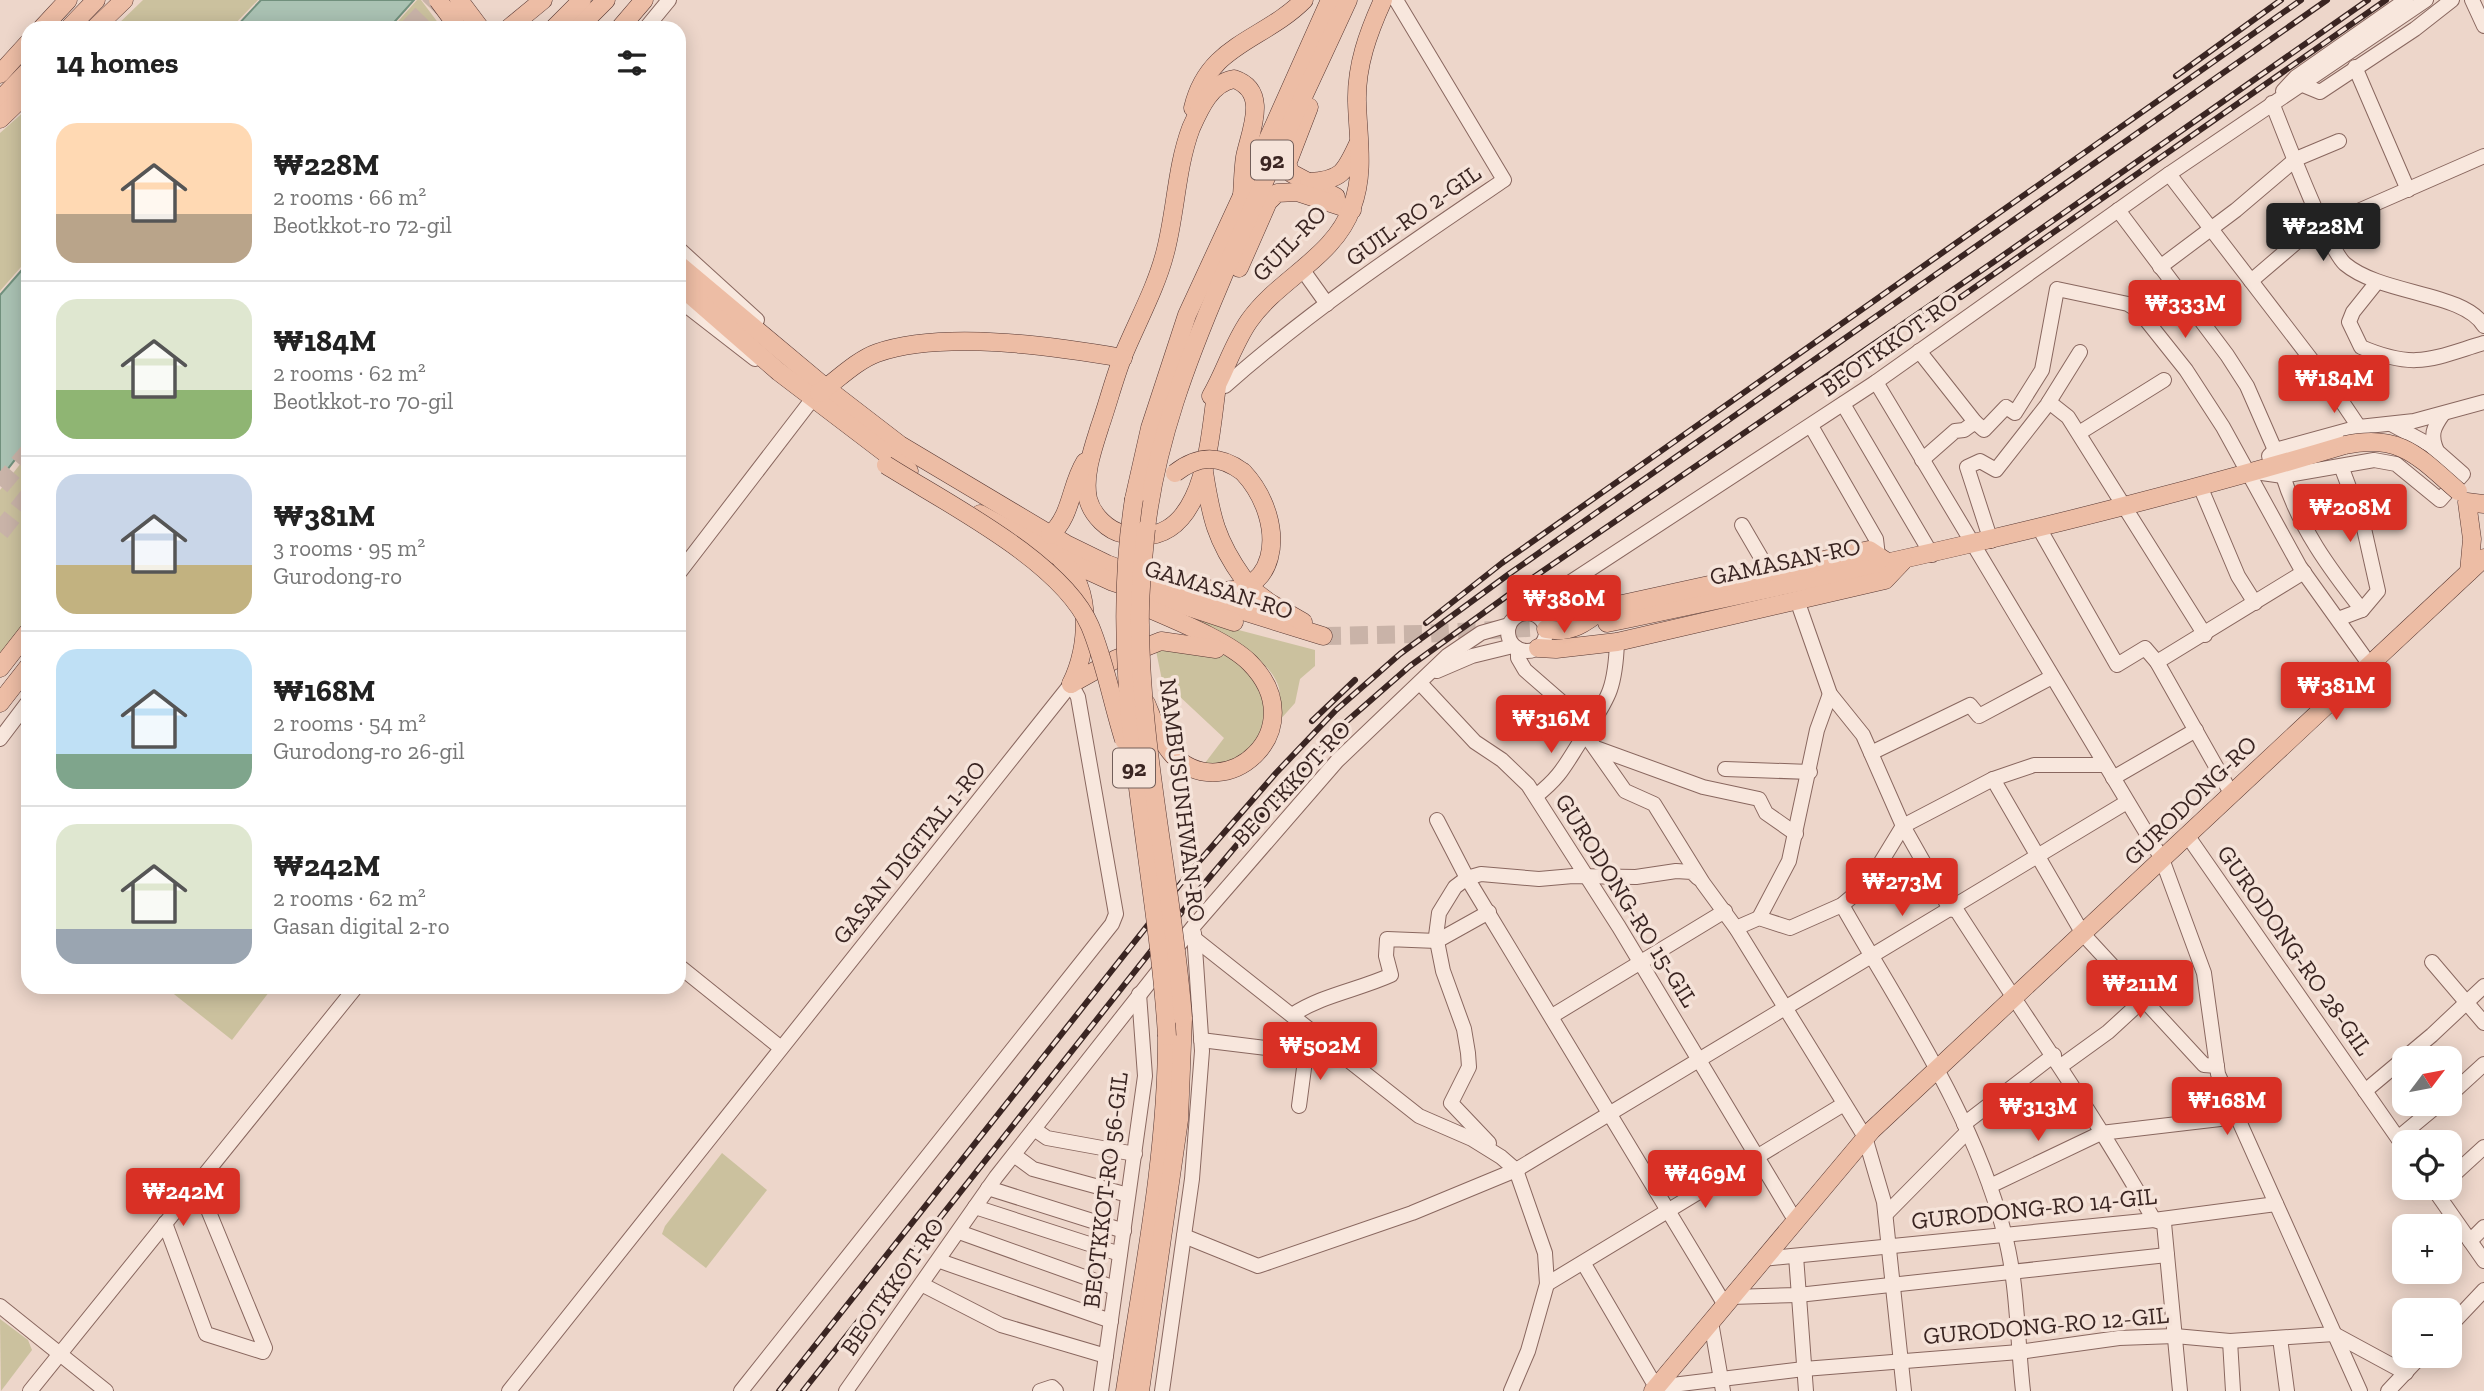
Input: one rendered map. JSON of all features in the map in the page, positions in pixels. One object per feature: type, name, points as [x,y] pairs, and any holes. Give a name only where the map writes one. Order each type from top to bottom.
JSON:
[{"type":"main road","points":[[48,21],[68,0]]},
{"type":"main road","points":[[76,21],[96,0]]},
{"type":"main road","points":[[102,21],[124,0]]},
{"type":"main road","points":[[438,0],[466,21]]},
{"type":"main road","points":[[459,0],[471,21]]},
{"type":"main road","points":[[518,21],[544,0]]},
{"type":"main road","points":[[530,21],[544,0]]},
{"type":"main road","points":[[561,21],[582,0]]},
{"type":"main road","points":[[585,21],[606,0]]},
{"type":"main road","points":[[626,21],[644,0]]},
{"type":"main road","points":[[1217,386],[1204,467],[1187,514],[1163,532],[1144,537],[1120,533],[1102,523],[1088,499],[1087,481],[1093,450],[1123,358],[1165,254],[1201,81],[1214,63],[1286,17],[1304,0]]},
{"type":"main road","name":"NAMBUSUNHWAN-RO","points":[[1140,1391],[1179,1120],[1183,1018],[1179,963],[1144,699],[1140,627],[1150,428],[1187,315],[1329,0]]},
{"type":"main road","name":"NAMBUSUNHWAN-RO","points":[[1125,1391],[1160,1157],[1167,1092],[1167,1036],[1156,908],[1135,772],[1123,607],[1164,430],[1203,323],[1275,153],[1348,0]]},
{"type":"main road","name":"GUIL-RO","points":[[1217,386],[1250,320],[1330,242],[1352,210],[1362,171],[1357,101],[1360,60],[1382,0]]},
{"type":"main road","points":[[1327,46],[1320,82],[1286,161],[1291,173],[1341,200],[1352,210]]},
{"type":"main road","points":[[0,74],[21,51]]},
{"type":"main road","points":[[0,100],[21,78]]},
{"type":"main road","points":[[1191,128],[1214,88],[1234,79],[1247,85],[1256,110],[1245,158],[1242,196]]},
{"type":"main road","points":[[0,119],[21,99]]},
{"type":"main road","points":[[1309,182],[1328,181],[1341,174],[1360,141]]},
{"type":"main road","points":[[1203,323],[1229,291],[1273,196],[1291,191],[1352,210]]},
{"type":"main road","points":[[1319,200],[1330,216],[1330,242]]},
{"type":"main road","name":"GAMASAN-RO","points":[[686,273],[712,304],[779,372],[820,393],[1050,535],[1062,553]]},
{"type":"main road","name":"GAMASAN-RO","points":[[686,289],[769,342],[863,437],[934,489],[1062,553],[1108,565],[1175,590],[1323,636],[1247,583],[1218,538],[1211,518],[1204,467]]},
{"type":"main road","points":[[820,393],[874,354],[934,341],[1086,352],[1123,358]]},
{"type":"main road","points":[[1180,518],[1208,400],[1217,386]]},
{"type":"main road","points":[[863,437],[887,465],[1033,559],[1059,580],[1090,626],[1135,772]]},
{"type":"main road","name":"GAMASAN-RO","points":[[1603,615],[1932,555],[2251,473],[2345,444],[2372,440],[2401,446],[2415,453],[2468,493],[2484,517]]},
{"type":"main road","points":[[1050,535],[1065,519],[1077,475],[1093,450]]},
{"type":"main road","points":[[1062,553],[1088,545],[1212,591],[1240,588],[1253,580],[1266,566],[1273,541],[1263,500],[1243,472],[1210,457],[1194,461],[1175,472],[1146,503]]},
{"type":"main road","points":[[2468,493],[2472,539],[2469,572]]},
{"type":"main road","points":[[1538,648],[1615,642],[1885,580],[1890,561],[1869,551],[1764,573],[1603,615],[1561,632],[1546,627]]},
{"type":"main road","points":[[1062,553],[1110,591],[1240,654],[1261,677],[1270,695],[1273,718],[1270,734],[1260,750],[1236,767],[1209,771],[1194,768],[1182,762],[1166,745],[1144,699]]},
{"type":"main road","points":[[1062,553],[1084,601],[1079,668],[1071,684]]},
{"type":"main road","name":"GURODONG-RO","points":[[1655,1389],[1865,1137],[2484,558]]},
{"type":"main road","points":[[1567,588],[1575,617],[1603,615]]},
{"type":"main road","points":[[1603,615],[1592,625],[1594,635],[1599,640],[1615,642]]},
{"type":"main road","points":[[0,668],[21,641]]},
{"type":"main road","points":[[1071,684],[1116,659],[1161,641],[1200,645],[1240,654]]},
{"type":"main road","points":[[0,703],[21,676]]},
{"type":"street","points":[[652,21],[669,0]]},
{"type":"street","name":"GUIL-RO 2-GIL","points":[[1217,386],[1225,386],[1272,345],[1327,304],[1504,180],[1396,0]]},
{"type":"street","name":"BEOTKKOT-RO","points":[[2272,103],[2296,77],[2406,0]]},
{"type":"street","name":"BEOTKKOT-RO","points":[[1525,612],[1567,588],[1876,382],[2169,174],[2426,0]]},
{"type":"street","points":[[2303,85],[2318,92],[2415,29],[2452,0]]},
{"type":"street","points":[[2472,0],[2484,26]]},
{"type":"street","points":[[2355,67],[2408,190]]},
{"type":"street","points":[[2272,103],[2324,226],[2344,263],[2377,282],[2464,308],[2478,315],[2484,326]]},
{"type":"street","points":[[2160,267],[2296,159],[2339,141]]},
{"type":"street","points":[[2251,281],[2299,240],[2324,226],[2484,156]]},
{"type":"street","points":[[2169,174],[2359,426]]},
{"type":"street","points":[[2118,210],[2227,355],[2247,386],[2275,450]]},
{"type":"street","points":[[686,255],[763,325],[769,342]]},
{"type":"street","points":[[1302,269],[1327,304]]},
{"type":"street","points":[[2377,282],[2353,312],[2349,322],[2361,347],[2392,360],[2416,362],[2484,343]]},
{"type":"street","points":[[1919,351],[1984,430],[2006,407],[2015,414],[2042,370],[2057,289],[2128,304],[2139,311],[2186,370],[2251,473],[2304,572],[2370,665]]},
{"type":"street","points":[[686,306],[748,356],[779,372]]},
{"type":"street","points":[[1991,541],[1967,467],[1980,461],[1996,470],[2049,402],[2080,352]]},
{"type":"street","points":[[2079,433],[2164,380]]},
{"type":"street","points":[[1876,382],[2162,859],[2204,973],[2217,1066],[2237,1117],[2360,1391]]},
{"type":"street","points":[[686,564],[820,393]]},
{"type":"street","points":[[2049,402],[2068,416],[2205,635]]},
{"type":"street","points":[[2251,473],[2275,450],[2359,426],[2391,424],[2443,414],[2484,402]]},
{"type":"street","points":[[1843,404],[1932,555]]},
{"type":"street","points":[[2251,473],[2283,476],[2374,460],[2396,464],[2440,500],[2468,493],[2437,451],[2432,438],[2434,427],[2443,414]]},
{"type":"street","points":[[1922,460],[1955,431],[1964,430],[1975,422]]},
{"type":"street","points":[[2391,424],[2406,430],[2437,451]]},
{"type":"street","name":"GAMASAN-RO","points":[[1811,425],[1890,561]]},
{"type":"street","points":[[2338,619],[2362,610],[2378,591],[2378,581],[2363,524],[2341,466]]},
{"type":"street","points":[[2283,476],[2295,512],[2362,610]]},
{"type":"street","points":[[2200,486],[2238,576],[2255,603]]},
{"type":"street","name":"GAMASAN-RO","points":[[1742,526],[1762,561],[1764,573]]},
{"type":"street","points":[[2039,528],[2117,665],[2145,648],[2157,662],[2231,793]]},
{"type":"street","points":[[2157,662],[2304,572]]},
{"type":"street","points":[[1516,647],[1525,651],[1538,648],[1545,640],[1546,616],[1567,588]]},
{"type":"street","points":[[1797,600],[1830,694],[1863,735],[1903,826],[1951,909],[1957,911],[2012,997],[2058,1060],[2154,1220],[2164,1223],[2180,1391]]},
{"type":"street","points":[[1546,627],[1539,617],[1525,612],[1515,616],[1509,625],[1508,636],[1516,647],[1518,658],[1525,670],[1564,704],[1625,791],[1654,804],[1703,883],[1736,928],[1865,1137],[1886,1214],[1904,1391]]},
{"type":"street","name":"BEOTKKOT-RO","points":[[846,1391],[940,1261],[988,1188],[1139,994],[1194,933],[1337,761],[1433,673],[1447,656],[1481,633],[1509,625]]},
{"type":"street","points":[[1536,796],[1560,778],[1586,732],[1605,706],[1613,684],[1615,642]]},
{"type":"street","name":"BEOTKKOT-RO","points":[[1433,673],[1472,656],[1516,647]]},
{"type":"street","points":[[1871,753],[1970,705],[1979,716],[2052,677]]},
{"type":"street","name":"GURODONG-RO 15-GIL","points":[[1420,683],[1449,717],[1475,742],[1502,760],[1536,796],[1640,961],[1795,1220]]},
{"type":"street","points":[[741,1391],[1106,933],[1116,914],[1078,697],[1071,684]]},
{"type":"street","name":"GASAN DIGITAL 1-RO","points":[[509,1391],[1071,684]]},
{"type":"street","points":[[1736,928],[1759,918],[1778,887],[1796,834],[1817,730],[1830,694]]},
{"type":"street","points":[[0,739],[21,711]]},
{"type":"street","points":[[2113,778],[2196,730]]},
{"type":"street","points":[[1596,748],[1703,787],[1759,799],[1766,813],[1796,834]]},
{"type":"street","points":[[1759,918],[1790,928],[1842,905],[1860,890],[1878,867],[1903,826],[1993,779],[2034,765],[2105,765]]},
{"type":"street","points":[[1725,769],[1810,772]]},
{"type":"street","points":[[1993,779],[2083,934],[2204,1065],[2217,1066]]},
{"type":"street","points":[[1184,1236],[1258,1266],[1412,1213],[1516,1170],[2127,802]]},
{"type":"street","points":[[1437,821],[1467,878],[1552,1016],[1667,1213],[1728,1301],[2167,1255]]},
{"type":"street","name":"GURODONG-RO 28-GIL","points":[[2187,835],[2392,1130]]},
{"type":"street","points":[[1511,1391],[1528,1351],[1547,1284],[1545,1253],[1516,1170],[1451,1103],[1468,1067],[1468,1053],[1437,941],[1439,913],[1446,898],[1467,878],[1481,874],[1522,880],[1556,876],[1636,877],[1676,871],[1692,872],[1703,883]]},
{"type":"street","points":[[1842,905],[1938,1067],[1990,1185],[2005,1234],[2023,1391]]},
{"type":"street","points":[[1552,1016],[1725,911]]},
{"type":"street","points":[[1292,1016],[1309,1004],[1336,998],[1391,975],[1386,956],[1387,939],[1437,941],[1489,912]]},
{"type":"street","points":[[1194,933],[1292,1016],[1419,1116],[1472,1139],[1502,1157]]},
{"type":"street","points":[[1162,1391],[1192,1180],[1202,1040],[1194,933]]},
{"type":"street","points":[[2432,962],[2484,1023]]},
{"type":"street","points":[[686,972],[781,1048]]},
{"type":"street","name":"GURODONG-RO 28-GIL","points":[[2365,1091],[2484,986]]},
{"type":"street","points":[[30,1391],[350,994]]},
{"type":"street","name":"BEOTKKOT-RO 56-GIL","points":[[1101,1391],[1144,1076],[1139,994]]},
{"type":"street","points":[[1886,1214],[1965,1128],[2058,1060],[2108,1032],[2144,999]]},
{"type":"street","points":[[1202,1040],[1306,1053],[1298,1106]]},
{"type":"street","points":[[2462,1084],[2484,1064]]},
{"type":"street","points":[[1547,1284],[1844,1104]]},
{"type":"street","points":[[2414,1130],[2428,1116]]},
{"type":"street","points":[[1990,1185],[2101,1133],[2237,1117]]},
{"type":"street","points":[[1034,1129],[1047,1138],[1135,1154]]},
{"type":"street","points":[[2462,1167],[2484,1147]]},
{"type":"street","points":[[1014,1155],[1033,1169],[1128,1195]]},
{"type":"street","points":[[165,1223],[206,1334],[263,1352],[265,1348],[197,1183]]},
{"type":"street","points":[[988,1188],[1124,1231]]},
{"type":"street","points":[[2443,1200],[2484,1261]]},
{"type":"street","name":"GURODONG-RO 14-GIL","points":[[1762,1259],[2154,1220],[2276,1204]]},
{"type":"street","name":"BEOTKKOT-RO","points":[[975,1208],[1120,1254]]},
{"type":"street","points":[[2470,1241],[2484,1227]]},
{"type":"street","points":[[959,1232],[1115,1288]]},
{"type":"street","points":[[1796,1256],[1806,1391]]},
{"type":"street","points":[[940,1261],[1111,1321]]},
{"type":"street","points":[[1584,1264],[1655,1389]]},
{"type":"street","points":[[923,1284],[1001,1325],[1106,1356]]},
{"type":"street","points":[[2462,1313],[2484,1290]]},
{"type":"street","points":[[0,1306],[106,1391]]},
{"type":"street","points":[[1711,1322],[1723,1385]]},
{"type":"street","points":[[2334,1334],[2406,1373]]},
{"type":"street","name":"GURODONG-RO 12-GIL","points":[[1655,1389],[1723,1385],[1804,1369],[2019,1352],[2119,1338],[2175,1336],[2230,1341],[2334,1334]]},
{"type":"street","points":[[2280,1338],[2287,1391]]},
{"type":"street","points":[[2230,1341],[2233,1391]]},
{"type":"street","points":[[2388,1391],[2410,1368]]},
{"type":"street","points":[[1040,1391],[1052,1387],[1056,1391]]},
{"type":"shaded area","points":[[143,0],[258,0],[238,21],[121,21]]},
{"type":"shaded area","points":[[261,0],[414,0],[395,21],[242,21]]},
{"type":"shaded area","points":[[417,0],[421,0],[437,21],[398,21]]},
{"type":"shaded area","points":[[21,114],[21,267],[0,291],[0,133]]},
{"type":"shaded area","points":[[21,271],[21,452],[0,479],[0,295]]},
{"type":"shaded area","points":[[21,463],[21,630],[0,657],[0,490]]},
{"type":"shaded area","points":[[1170,612],[1315,650],[1315,666],[1300,679],[1295,703],[1279,721],[1279,688],[1273,674],[1262,662],[1233,642]]},
{"type":"shaded area","points":[[1155,646],[1199,650],[1232,658],[1255,677],[1263,693],[1265,711],[1262,728],[1254,744],[1242,756],[1225,763],[1205,763],[1224,738],[1162,680]]},
{"type":"shaded area","points":[[174,994],[268,994],[232,1040]]},
{"type":"shaded area","points":[[722,1153],[767,1190],[706,1268],[662,1234],[665,1226]]},
{"type":"shaded area","points":[[0,1319],[28,1340],[32,1350],[1,1391]]},
{"type":"tunnel","points":[[416,21],[436,0]]},
{"type":"tunnel","points":[[0,486],[21,461]]},
{"type":"tunnel","points":[[0,532],[21,506]]},
{"type":"tunnel","points":[[1323,636],[1422,634],[1561,626]]},
{"type":"railway","points":[[2176,76],[2281,0]]},
{"type":"railway","points":[[1426,623],[1502,563],[2301,0]]},
{"type":"railway","points":[[779,1391],[1189,873],[1276,773],[1336,710],[1400,654],[1509,574],[2327,0]]},
{"type":"railway","points":[[803,1391],[1204,884],[1289,783],[1347,721],[1410,666],[1518,588],[1995,261],[2368,0]]},
{"type":"railway","points":[[1961,297],[2386,0]]},
{"type":"railway","points":[[1312,721],[1355,680]]}]
